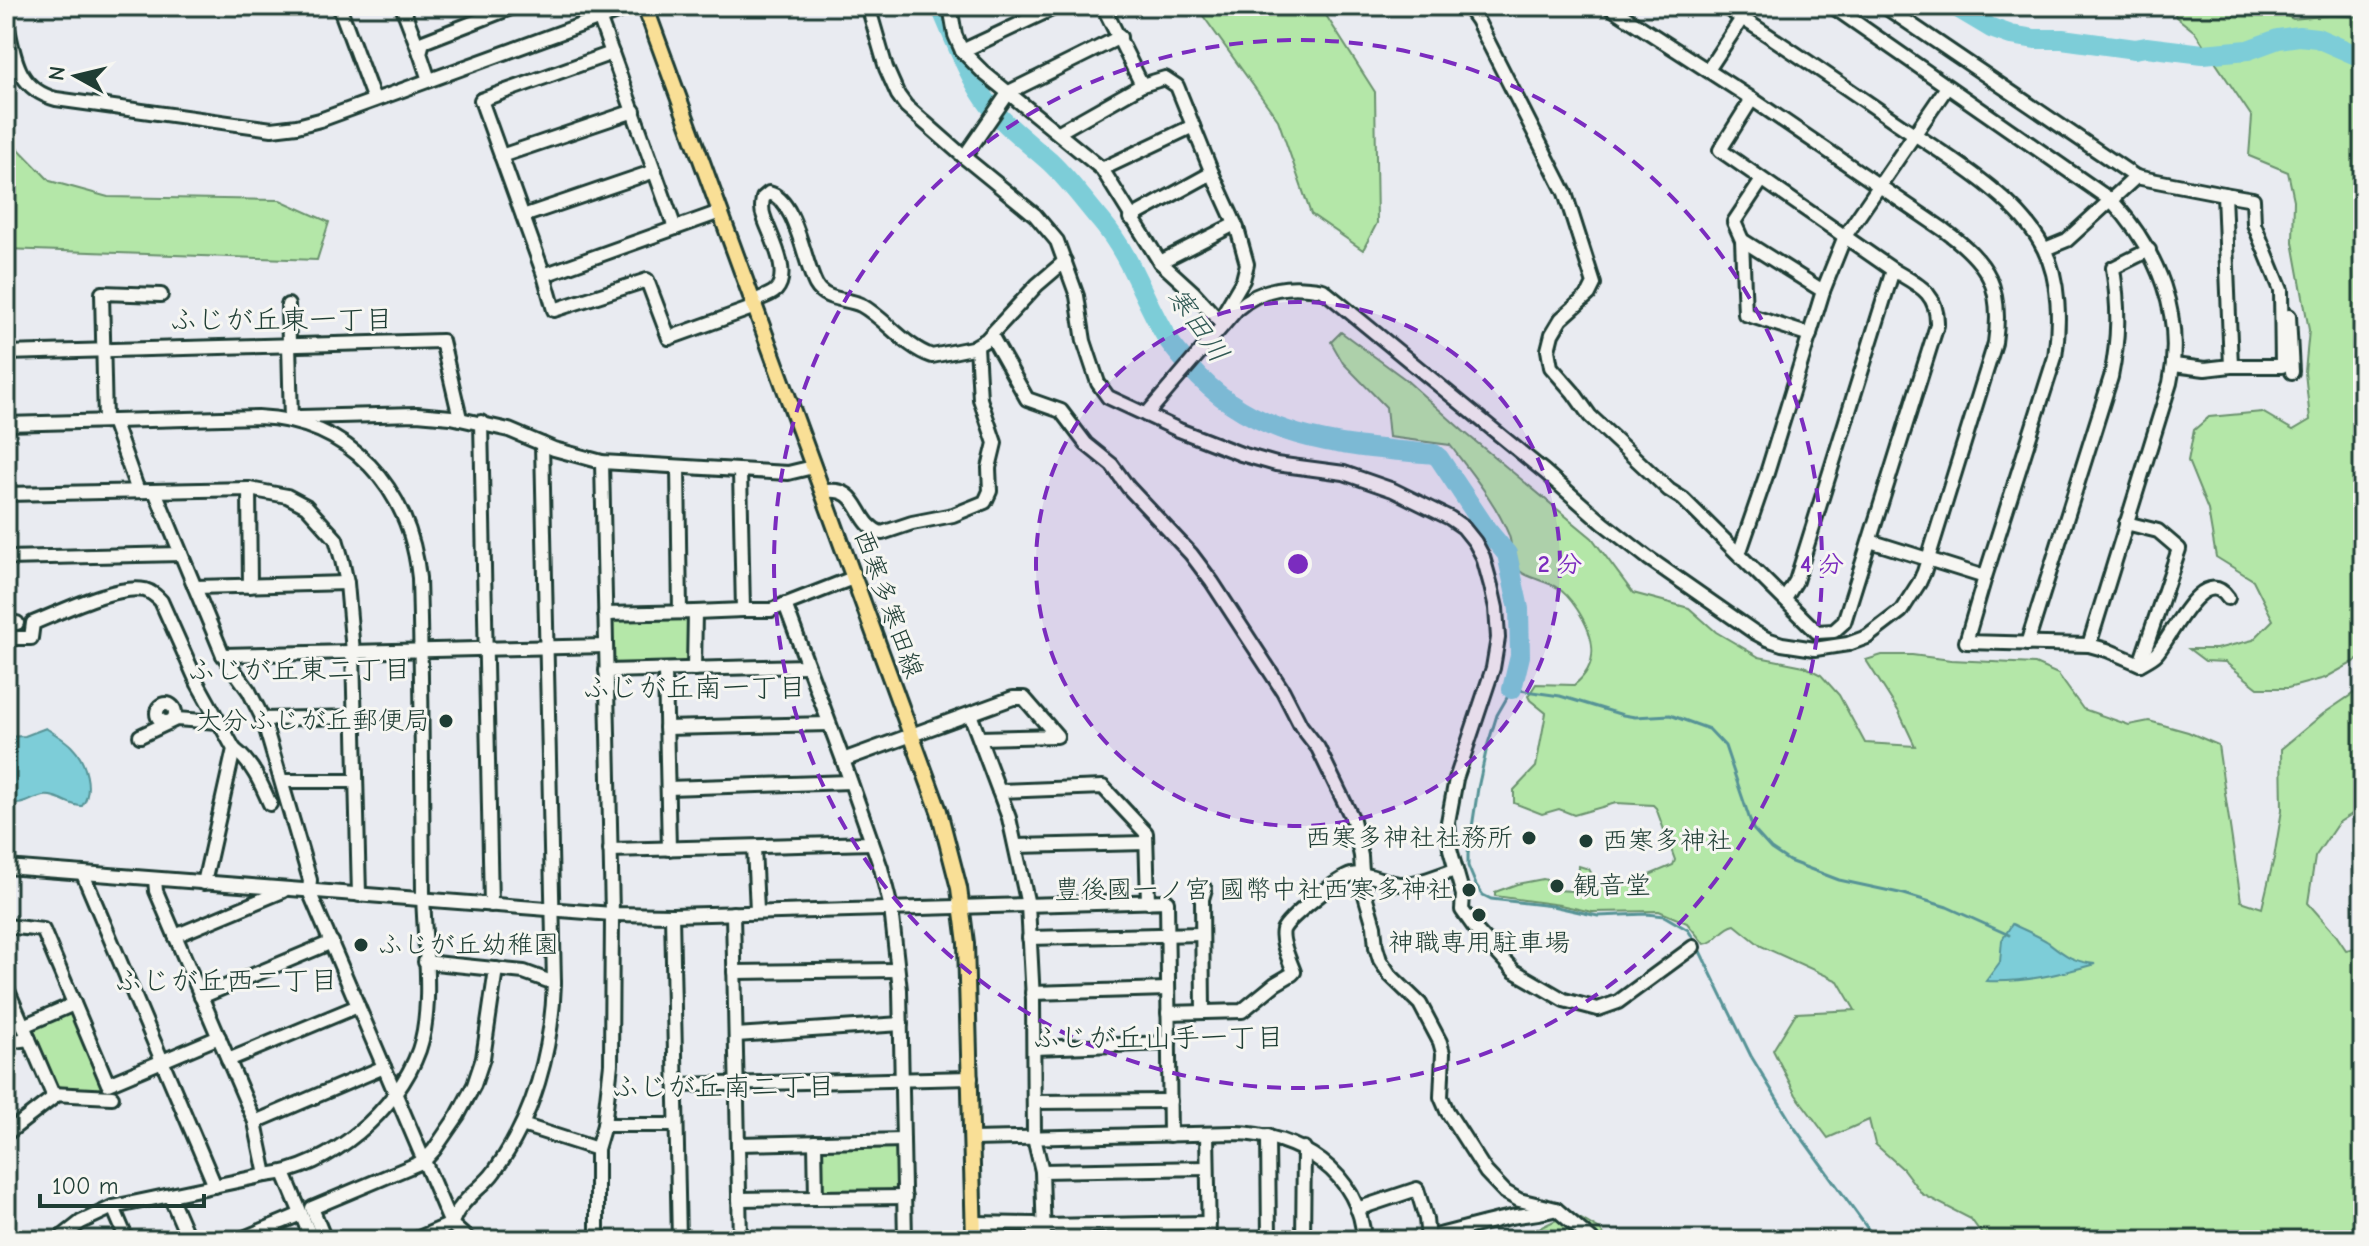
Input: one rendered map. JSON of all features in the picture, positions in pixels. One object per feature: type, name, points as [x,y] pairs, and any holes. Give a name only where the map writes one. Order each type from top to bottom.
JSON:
[{"type":"main road","name":"西寒多寒田線","points":[[645,6],[946,836],[963,907],[969,992],[974,1240]]},
{"type":"street","points":[[339,6],[374,100]]},
{"type":"street","points":[[402,6],[429,80]]},
{"type":"street","points":[[420,53],[423,42],[516,6]]},
{"type":"street","points":[[6,20],[19,69],[35,91],[56,99],[272,129],[297,126],[374,100],[598,12],[633,6]]},
{"type":"street","points":[[868,6],[886,68],[898,95],[915,116],[1047,226],[1057,241],[1077,296],[1084,341],[1100,388],[1108,397],[1215,445],[1251,457],[1298,468],[1344,473],[1393,490],[1450,518],[1463,527],[1475,542],[1491,586],[1498,638],[1488,687],[1456,779],[1449,811],[1449,841],[1463,895],[1464,914],[1477,931],[1514,971],[1564,1000],[1598,1009],[1618,1002],[1693,947]]},
{"type":"street","points":[[950,6],[955,35],[962,51],[984,73],[1102,169],[1160,262],[1221,323]]},
{"type":"street","points":[[962,51],[1058,6]]},
{"type":"street","points":[[1103,6],[1142,85]]},
{"type":"street","points":[[1467,6],[1558,178],[1594,284],[1589,294],[1561,319],[1552,334],[1548,350],[1551,367],[1590,416],[1669,490],[1683,499],[1817,632],[1834,631],[1844,622],[1937,325],[1937,311],[1932,298],[1923,289],[1720,150],[1752,99]]},
{"type":"street","points":[[1146,415],[1221,323],[1248,299],[1284,286],[1323,290],[1521,451],[1603,523],[1754,632],[1782,644],[1815,649],[1848,644],[1867,637],[1901,611],[1919,583],[1928,559],[1995,343],[1999,312],[1989,276],[1967,247],[1752,99],[1608,6]]},
{"type":"street","points":[[1723,6],[1965,169],[2016,210],[2045,249],[2059,304],[2055,357],[1966,642],[2089,645],[2140,664]]},
{"type":"street","points":[[1708,70],[1750,6]]},
{"type":"street","points":[[1832,6],[2112,201],[2130,220],[2149,250],[2170,303],[2175,333],[2174,365],[2089,645]]},
{"type":"street","points":[[1884,6],[2136,177],[2253,199],[2254,224],[2288,302],[2292,372]]},
{"type":"street","points":[[598,12],[675,228]]},
{"type":"street","points":[[964,157],[1009,92],[1120,37]]},
{"type":"street","points":[[612,53],[481,100],[554,310],[647,280],[669,338],[754,304],[773,292],[780,282],[780,263],[774,238],[762,209],[763,196],[772,194],[780,198],[792,219],[808,267],[822,293],[869,310],[930,355],[938,356],[977,346],[1065,261]]},
{"type":"street","points":[[1059,132],[1142,85],[1165,78],[1177,86],[1235,224],[1247,264],[1243,280],[1221,323]]},
{"type":"street","points":[[1739,554],[1823,291],[1845,236],[1947,87]]},
{"type":"street","points":[[501,156],[634,111]]},
{"type":"street","points":[[1102,169],[1193,126]]},
{"type":"street","points":[[523,216],[655,171]]},
{"type":"street","points":[[1130,218],[1212,173]]},
{"type":"street","points":[[2045,249],[2067,240],[2136,177]]},
{"type":"street","points":[[1762,180],[1734,222],[1742,240],[1745,314],[1810,335]]},
{"type":"street","points":[[2224,194],[2231,366]]},
{"type":"street","points":[[544,275],[720,212]]},
{"type":"street","points":[[1160,262],[1235,224]]},
{"type":"street","points":[[1742,240],[1823,291]]},
{"type":"street","points":[[2027,644],[2111,377],[2118,339],[2113,268],[2149,250]]},
{"type":"street","points":[[1785,599],[1796,581],[1893,270]]},
{"type":"street","points":[[2174,365],[2205,369],[2282,366],[2281,290]]},
{"type":"street","points":[[138,491],[109,421],[102,293],[161,295]]},
{"type":"street","points":[[288,305],[291,421]]},
{"type":"street","points":[[991,335],[1027,399],[1061,411],[1086,444],[1112,465],[1128,487],[1191,554],[1277,680],[1301,726],[1325,762],[1353,820],[1361,856],[1363,888],[1380,960],[1394,980],[1420,1004],[1440,1042],[1443,1053],[1441,1097],[1494,1183],[1519,1200],[1556,1209],[1592,1240]]},
{"type":"street","points":[[6,353],[442,341],[460,418]]},
{"type":"street","points":[[822,492],[835,490],[849,495],[870,527],[882,533],[953,515],[985,502],[990,491],[989,468],[995,443],[980,399],[977,346]]},
{"type":"street","points":[[291,421],[300,417],[433,415],[481,422],[578,457],[602,462],[788,473],[813,467]]},
{"type":"street","points":[[6,424],[245,417],[291,421],[326,433],[357,453],[379,475],[397,503],[411,534],[417,561],[427,984],[425,1023],[419,1051],[396,1093],[346,1143],[310,1164],[284,1173],[113,1207],[81,1222],[58,1240]]},
{"type":"street","points":[[481,422],[491,905]]},
{"type":"street","points":[[414,1240],[451,1224],[460,1207],[494,1173],[522,1125],[546,1056],[551,1025],[554,983],[542,444]]},
{"type":"street","points":[[597,1240],[597,1149],[604,1125],[611,1064],[612,914],[602,462]]},
{"type":"street","points":[[678,467],[680,612]]},
{"type":"street","points":[[740,471],[743,610]]},
{"type":"street","points":[[6,494],[249,489],[287,496],[306,506],[336,539],[347,583],[353,652],[359,895]]},
{"type":"street","points":[[249,489],[250,586]]},
{"type":"street","points":[[155,491],[223,655],[249,691],[263,719],[310,880],[309,891],[451,1224],[469,1240]]},
{"type":"street","points":[[2126,523],[2158,531],[2179,549],[2140,664]]},
{"type":"street","points":[[1870,541],[1985,577]]},
{"type":"street","points":[[6,558],[181,554]]},
{"type":"street","points":[[605,614],[771,610],[853,578]]},
{"type":"street","points":[[195,587],[347,583]]},
{"type":"street","points":[[6,638],[31,638],[33,623],[116,591],[137,589],[151,592],[161,601],[218,722],[234,749],[260,779],[270,804]]},
{"type":"street","points":[[2140,664],[2156,654],[2197,595],[2207,589],[2219,590],[2228,598]]},
{"type":"street","points":[[785,604],[872,843],[891,908],[901,1024],[905,1240]]},
{"type":"street","points":[[694,669],[695,612]]},
{"type":"street","points":[[223,655],[606,646]]},
{"type":"street","points":[[606,671],[808,666]]},
{"type":"street","points":[[665,671],[669,849]]},
{"type":"street","points":[[843,760],[1013,698],[1024,698],[1057,736],[980,738]]},
{"type":"street","points":[[970,714],[1016,846],[1028,905],[1034,1138],[1042,1171],[1044,1240]]},
{"type":"street","points":[[263,719],[354,717]]},
{"type":"street","points":[[140,736],[180,719],[218,722]]},
{"type":"street","points":[[666,728],[829,724]]},
{"type":"street","points":[[204,883],[234,749]]},
{"type":"street","points":[[283,781],[356,781]]},
{"type":"street","points":[[668,788],[850,782]]},
{"type":"street","points":[[999,791],[1103,787],[1146,833],[1148,902]]},
{"type":"street","points":[[610,850],[872,843]]},
{"type":"street","points":[[1016,846],[1146,843]]},
{"type":"street","points":[[754,847],[757,911]]},
{"type":"street","points":[[6,867],[612,914],[672,915],[1167,901],[1170,1135]]},
{"type":"street","points":[[1168,1013],[1242,1011],[1292,974],[1294,972],[1282,934],[1288,923],[1337,882],[1350,875],[1404,884],[1455,870]]},
{"type":"street","points":[[83,874],[215,1186]]},
{"type":"street","points":[[155,879],[156,891],[255,1122],[266,1175]]},
{"type":"street","points":[[175,936],[287,889]]},
{"type":"street","points":[[1203,1012],[1202,899],[1205,889]]},
{"type":"street","points":[[733,913],[740,1240]]},
{"type":"street","points":[[672,915],[679,1240]]},
{"type":"street","points":[[6,926],[43,930],[108,1084],[219,1037]]},
{"type":"street","points":[[1029,938],[1202,934]]},
{"type":"street","points":[[201,997],[332,942]]},
{"type":"street","points":[[425,962],[524,972],[554,983]]},
{"type":"street","points":[[325,1240],[312,1208],[424,1161],[458,1115],[474,1085],[487,1040],[496,969]]},
{"type":"street","points":[[734,972],[897,970]]},
{"type":"street","points":[[6,986],[54,1097],[7,1131]]},
{"type":"street","points":[[1032,993],[1168,989]]},
{"type":"street","points":[[23,1026],[74,1004]]},
{"type":"street","points":[[228,1060],[358,1006]]},
{"type":"street","points":[[736,1035],[901,1024]]},
{"type":"street","points":[[6,1042],[29,1039]]},
{"type":"street","points":[[1034,1048],[1169,1043]]},
{"type":"street","points":[[255,1122],[384,1067]]},
{"type":"street","points":[[676,1085],[971,1078]]},
{"type":"street","points":[[52,1094],[112,1097]]},
{"type":"street","points":[[1034,1102],[1170,1101]]},
{"type":"street","points":[[522,1125],[597,1149]]},
{"type":"street","points":[[604,1125],[675,1125]]},
{"type":"street","points":[[972,1139],[1249,1133],[1288,1141],[1304,1148],[1339,1178],[1357,1209],[1364,1240]]},
{"type":"street","points":[[1207,1134],[1209,1240]]},
{"type":"street","points":[[1268,1136],[1269,1240]]},
{"type":"street","points":[[738,1144],[903,1140]]},
{"type":"street","points":[[815,1142],[816,1198]]},
{"type":"street","points":[[1303,1240],[1304,1148]]},
{"type":"street","points":[[1042,1171],[1207,1168]]},
{"type":"street","points":[[284,1173],[312,1240]]},
{"type":"street","points":[[1357,1209],[1417,1189],[1428,1239],[1500,1219],[1556,1209]]},
{"type":"street","points":[[170,1196],[189,1240]]},
{"type":"street","points":[[739,1199],[905,1197]]},
{"type":"street","points":[[113,1207],[127,1240]]},
{"type":"street","points":[[239,1240],[301,1214]]},
{"type":"street","points":[[974,1223],[1034,1224],[1034,1240]]},
{"type":"street","points":[[1043,1226],[1209,1223]]},
{"type":"street","points":[[1115,1226],[1115,1240]]},
{"type":"green space","points":[[1196,6],[1320,6],[1375,92],[1377,223],[1363,250],[1311,214],[1278,120]]},
{"type":"green space","points":[[2173,6],[2266,6],[2293,19],[2331,15],[2363,17],[2363,657],[2325,678],[2288,688],[2258,688],[2225,662],[2205,661],[2189,649],[2216,649],[2253,640],[2273,620],[2253,580],[2216,557],[2208,510],[2188,461],[2194,430],[2209,417],[2262,412],[2293,430],[2310,420],[2305,372],[2309,330],[2293,242],[2294,200],[2288,172],[2249,156],[2252,117],[2195,32],[2176,17]]},
{"type":"green space","points":[[6,136],[50,181],[108,197],[280,200],[329,222],[317,260],[6,249]]},
{"type":"green space","points":[[1341,332],[1405,379],[1592,538],[1633,593],[1689,608],[1716,632],[1759,657],[1804,666],[1821,675],[1839,695],[1865,743],[1915,746],[1899,712],[1866,660],[1882,655],[1912,655],[2035,664],[2058,674],[2083,709],[2129,725],[2149,721],[2188,732],[2218,745],[2241,901],[2262,908],[2282,810],[2281,749],[2323,714],[2363,687],[2363,807],[2338,823],[2315,857],[2308,903],[2346,950],[2360,947],[2363,943],[2363,1240],[1986,1240],[1971,1219],[1922,1194],[1903,1169],[1875,1144],[1869,1120],[1828,1138],[1796,1095],[1773,1050],[1796,1013],[1855,1010],[1838,981],[1761,946],[1735,925],[1704,944],[1687,923],[1659,911],[1592,912],[1495,896],[1495,892],[1517,884],[1543,879],[1555,890],[1573,891],[1578,886],[1579,866],[1589,869],[1598,885],[1628,884],[1673,865],[1675,860],[1653,805],[1616,803],[1574,815],[1559,809],[1542,814],[1514,803],[1514,790],[1536,767],[1546,713],[1528,696],[1536,684],[1574,685],[1583,676],[1592,658],[1588,629],[1562,591],[1517,568],[1510,537],[1496,509],[1450,445],[1389,437],[1386,407],[1343,363],[1331,342]]},
{"type":"green space","points":[[688,617],[692,620],[688,666],[617,667],[612,663],[611,623],[615,618]]},
{"type":"green space","points":[[71,1009],[103,1085],[100,1093],[56,1090],[29,1027]]},
{"type":"green space","points":[[894,1144],[899,1147],[900,1190],[896,1193],[822,1193],[820,1146]]},
{"type":"green space","points":[[1571,1213],[1600,1230],[1608,1240],[1542,1240],[1533,1231]]},
{"type":"water","points":[[46,728],[69,744],[81,760],[88,784],[82,806],[49,796],[21,803],[6,801],[6,737],[25,736]]},
{"type":"water","points":[[2012,924],[2044,939],[2070,957],[2095,964],[2041,977],[1986,981],[2000,962],[2002,940]]},
{"type":"waterway","name":"寒田川","points":[[940,6],[985,99],[1007,124],[1057,169],[1102,222],[1121,249],[1167,338],[1215,392],[1242,411],[1302,435],[1366,447],[1434,454],[1439,458],[1487,530],[1507,554],[1519,609],[1520,656],[1512,689]]},
{"type":"waterway","points":[[1954,6],[1991,28],[2035,39],[2062,39],[2203,54],[2248,50],[2278,39],[2299,36],[2317,38],[2363,58]]},
{"type":"waterway","points":[[1876,1240],[1794,1127],[1751,1056],[1688,930],[1664,916],[1598,916],[1552,906],[1491,899],[1483,895],[1468,866],[1468,854],[1478,788],[1497,715],[1512,689],[1560,696],[1635,717],[1670,715],[1709,729],[1725,746],[1753,829],[1771,849],[1789,861],[1839,880],[1947,907],[2009,935]]},
{"type":"place","name":"大分ふじが丘郵便局","points":[[446,721]]},
{"type":"place","name":"西寒多神社社務所","points":[[1529,838]]},
{"type":"place","name":"西寒多神社","points":[[1586,841]]},
{"type":"place","name":"観音堂","points":[[1557,886]]},
{"type":"place","name":"豊後國一ノ宮 國幣中社西寒多神社","points":[[1469,890]]},
{"type":"place","name":"神職専用駐車場","points":[[1479,915]]},
{"type":"place","name":"ふじが丘幼稚園","points":[[361,945]]},
{"type":"district","name":"ふじが丘東一丁目","points":[[281,320]]},
{"type":"district","name":"ふじが丘東二丁目","points":[[299,670]]},
{"type":"district","name":"ふじが丘南一丁目","points":[[694,688]]},
{"type":"district","name":"ふじが丘西二丁目","points":[[226,981]]},
{"type":"district","name":"ふじが丘山手一丁目","points":[[1158,1038]]},
{"type":"district","name":"ふじが丘南二丁目","points":[[723,1087]]}]
